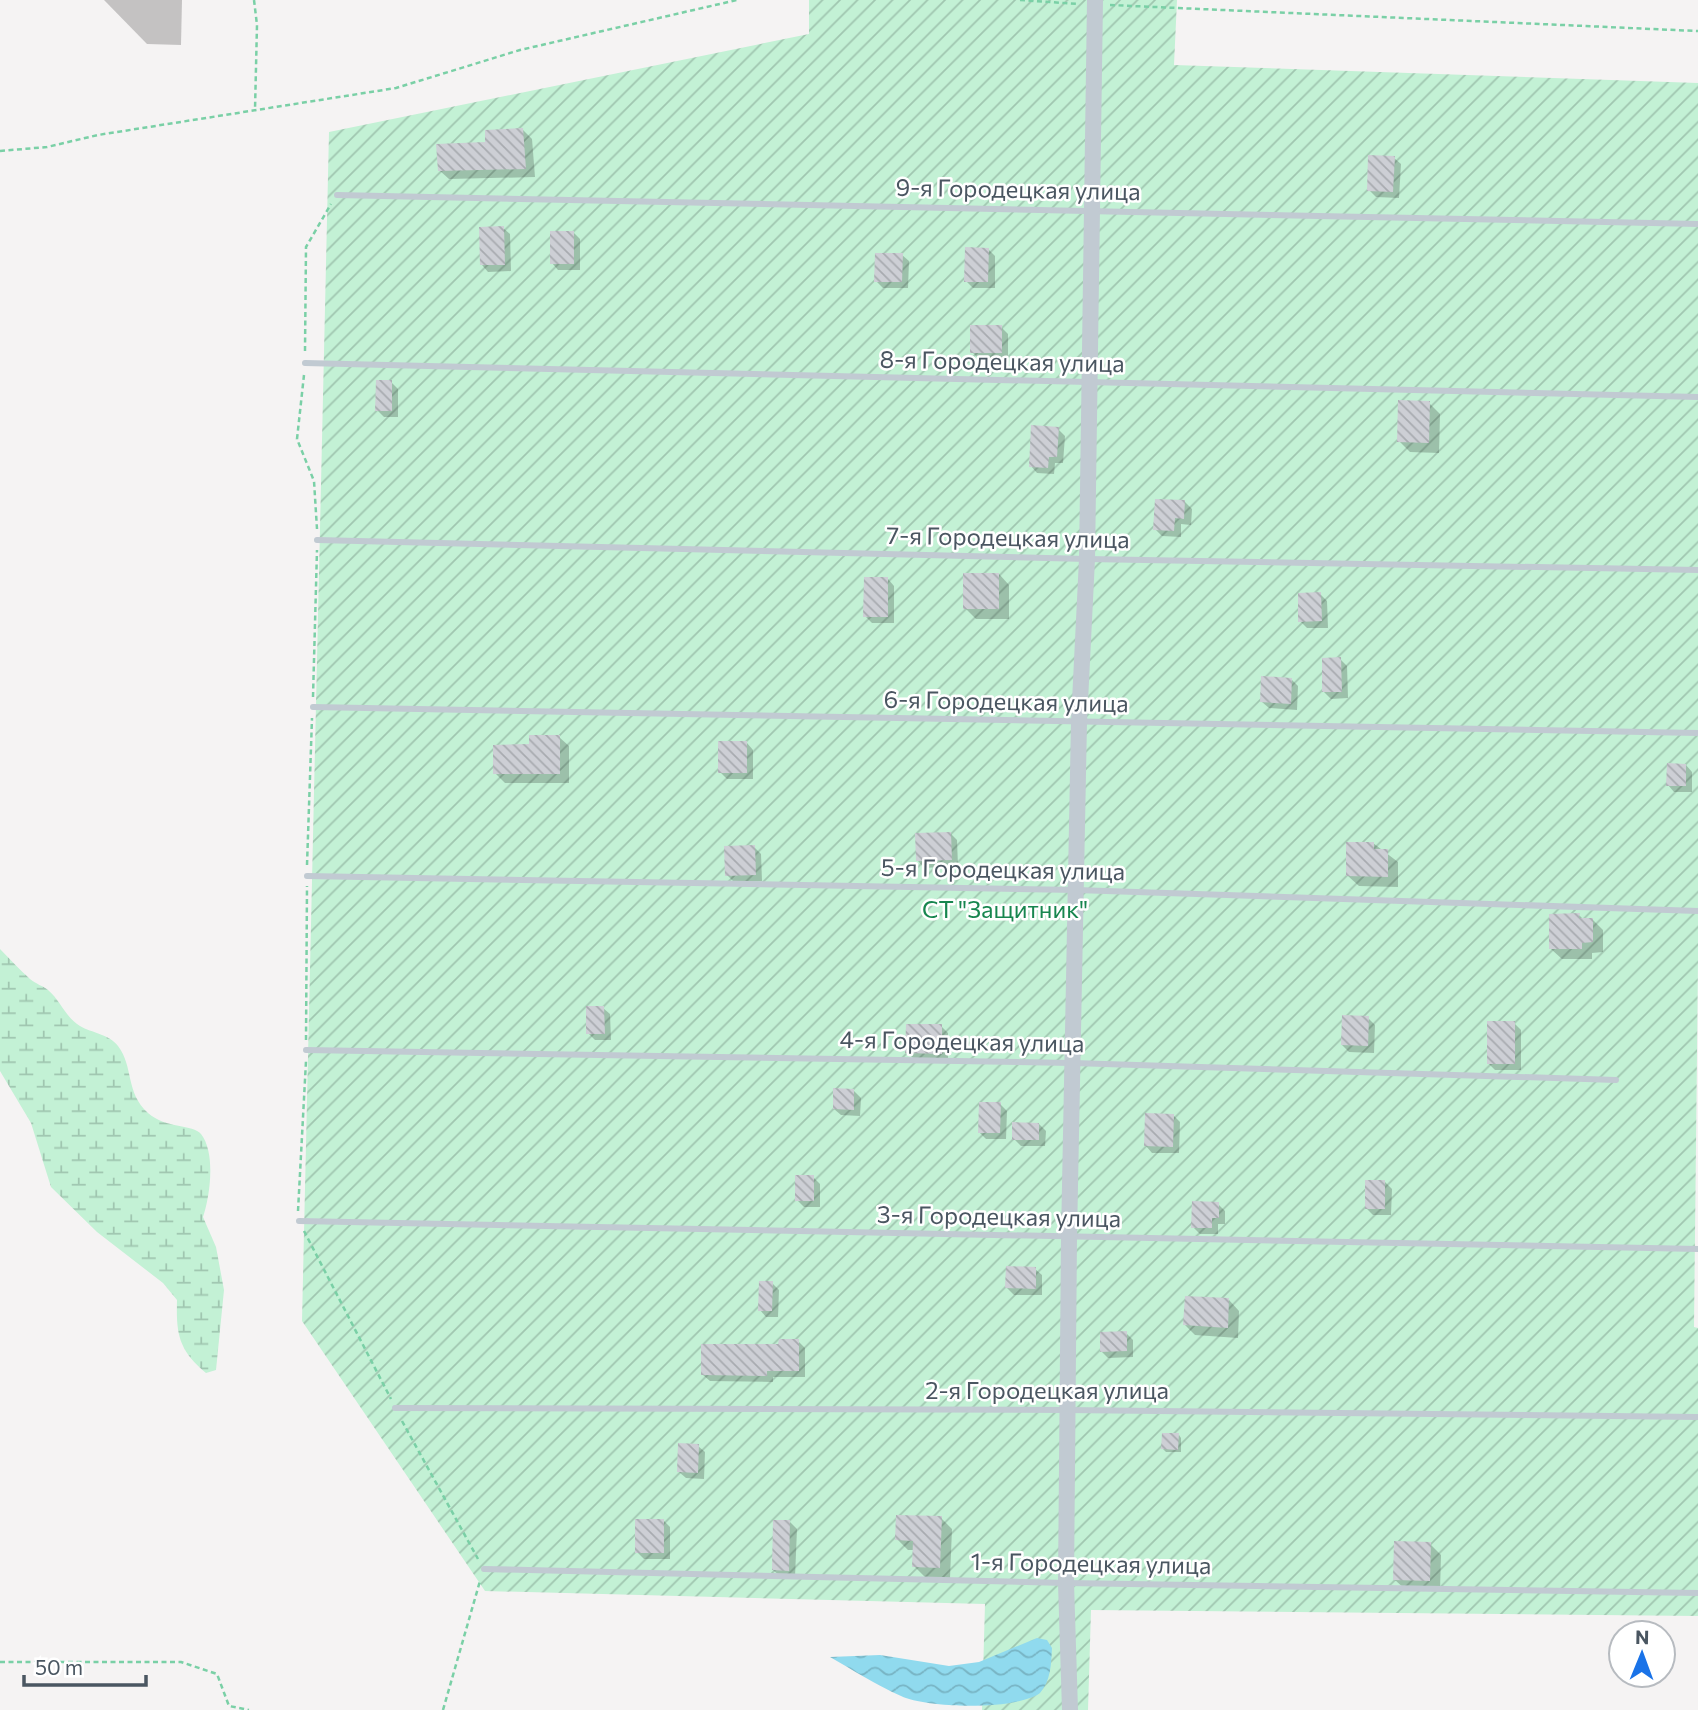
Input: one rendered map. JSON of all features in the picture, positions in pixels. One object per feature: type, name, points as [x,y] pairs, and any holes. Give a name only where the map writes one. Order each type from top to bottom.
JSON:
[{"type":"street","points":[[1070,1710],[1066,1583],[1066,1410],[1079,722],[1087,559],[1095,2]]},
{"type":"lane","name":"9-я Городецкая улица","points":[[337,195],[1698,224]]},
{"type":"lane","name":"8-я Городецкая улица","points":[[305,363],[1698,397]]},
{"type":"lane","name":"7-я Городецкая улица","points":[[317,540],[1087,559],[1698,570]]},
{"type":"lane","name":"6-я Городецкая улица","points":[[313,707],[1698,733]]},
{"type":"lane","name":"5-я Городецкая улица","points":[[307,876],[1076,890],[1698,911]]},
{"type":"lane","name":"4-я Городецкая улица","points":[[306,1050],[1073,1063],[1616,1080]]},
{"type":"lane","name":"3-я Городецкая улица","points":[[299,1221],[1698,1249]]},
{"type":"lane","name":"2-я Городецкая улица","points":[[395,1408],[1066,1410],[1698,1417]]},
{"type":"lane","name":"1-я Городецкая улица","points":[[484,1569],[1066,1583],[1698,1593]]},
{"type":"path","points":[[254,0],[257,25],[255,110]]},
{"type":"path","points":[[0,151],[19,147],[47,147],[98,135],[396,88],[520,50],[737,0]]},
{"type":"path","points":[[1020,0],[1698,31]]},
{"type":"path","points":[[337,195],[306,247],[305,363],[297,439],[314,481],[317,540],[307,876],[306,1050],[299,1221],[395,1408],[484,1569],[443,1710]]},
{"type":"path","points":[[0,1661],[181,1662],[217,1674],[229,1706],[249,1710]]},
{"type":"green space","name":"СТ \"Защитник\"","points":[[809,0],[1177,0],[1174,65],[1698,83],[1698,962],[1694,1327],[1698,1328],[1698,1616],[1091,1610],[1088,1710],[982,1710],[985,1604],[485,1591],[302,1321],[329,132],[809,34]]},
{"type":"green space","points":[[0,949],[30,979],[52,994],[75,1022],[110,1039],[118,1046],[126,1062],[136,1097],[148,1113],[163,1122],[197,1131],[206,1142],[210,1175],[203,1217],[216,1247],[224,1290],[216,1370],[206,1373],[185,1349],[177,1323],[177,1300],[163,1283],[97,1232],[51,1187],[31,1123],[0,1071]]},
{"type":"water","points":[[1037,1638],[1047,1640],[1052,1648],[1050,1672],[1044,1688],[1029,1699],[993,1705],[951,1705],[914,1700],[883,1687],[830,1657],[880,1655],[949,1666],[979,1662]]},
{"type":"building","points":[[523,128],[526,169],[438,171],[436,144],[485,142],[485,130]]},
{"type":"building","points":[[1368,155],[1395,156],[1393,192],[1367,191]]},
{"type":"building","points":[[504,226],[505,265],[480,265],[479,227]]},
{"type":"building","points":[[550,231],[574,231],[574,264],[550,264]]},
{"type":"building","points":[[965,247],[989,248],[988,282],[964,282]]},
{"type":"building","points":[[875,253],[903,253],[902,282],[874,282]]},
{"type":"building","points":[[970,325],[1002,325],[1002,353],[970,353]]},
{"type":"building","points":[[376,380],[392,380],[392,411],[375,411]]},
{"type":"building","points":[[1398,400],[1430,401],[1429,443],[1397,442]]},
{"type":"building","points":[[1031,425],[1059,427],[1057,457],[1049,457],[1048,468],[1029,467]]},
{"type":"building","points":[[1155,499],[1185,500],[1184,519],[1175,518],[1174,531],[1153,530]]},
{"type":"building","points":[[963,573],[999,573],[999,609],[963,609]]},
{"type":"building","points":[[864,577],[888,577],[888,617],[863,617]]},
{"type":"building","points":[[1321,592],[1322,621],[1298,622],[1298,593]]},
{"type":"building","points":[[1341,657],[1342,692],[1322,692],[1322,658]]},
{"type":"building","points":[[1261,676],[1292,678],[1291,704],[1260,702]]},
{"type":"building","points":[[529,735],[560,735],[560,774],[493,774],[493,745],[529,744]]},
{"type":"building","points":[[718,741],[747,741],[747,773],[718,773]]},
{"type":"building","points":[[1667,763],[1686,764],[1686,786],[1666,786]]},
{"type":"building","points":[[951,832],[952,860],[916,861],[915,833]]},
{"type":"building","points":[[1346,842],[1374,842],[1374,849],[1388,849],[1388,877],[1346,876]]},
{"type":"building","points":[[755,845],[756,875],[725,876],[724,846]]},
{"type":"building","points":[[1580,913],[1579,918],[1593,918],[1593,942],[1582,943],[1582,949],[1549,949],[1549,914]]},
{"type":"building","points":[[586,1006],[604,1006],[605,1034],[586,1034]]},
{"type":"building","points":[[1342,1015],[1369,1016],[1368,1046],[1341,1045]]},
{"type":"building","points":[[1487,1021],[1515,1021],[1515,1064],[1487,1064]]},
{"type":"building","points":[[906,1024],[942,1024],[942,1054],[905,1053]]},
{"type":"building","points":[[833,1088],[854,1089],[854,1110],[833,1109]]},
{"type":"building","points":[[979,1102],[1001,1102],[1000,1133],[978,1133]]},
{"type":"building","points":[[1145,1113],[1174,1114],[1173,1147],[1144,1146]]},
{"type":"building","points":[[1012,1122],[1039,1123],[1039,1140],[1012,1140]]},
{"type":"building","points":[[795,1175],[814,1175],[814,1201],[795,1201]]},
{"type":"building","points":[[1365,1180],[1385,1180],[1385,1209],[1365,1209]]},
{"type":"building","points":[[1192,1201],[1219,1202],[1219,1218],[1212,1218],[1212,1228],[1191,1228]]},
{"type":"building","points":[[1006,1266],[1036,1267],[1036,1289],[1005,1288]]},
{"type":"building","points":[[759,1281],[773,1281],[772,1311],[758,1311]]},
{"type":"building","points":[[1185,1296],[1229,1298],[1228,1328],[1183,1325]]},
{"type":"building","points":[[1127,1331],[1127,1351],[1100,1352],[1100,1332]]},
{"type":"building","points":[[779,1339],[799,1339],[799,1371],[767,1371],[767,1376],[701,1375],[701,1344],[778,1344]]},
{"type":"building","points":[[1162,1433],[1179,1433],[1178,1450],[1161,1449]]},
{"type":"building","points":[[678,1443],[699,1444],[698,1473],[677,1472]]},
{"type":"building","points":[[896,1515],[942,1516],[940,1568],[912,1567],[913,1541],[895,1540]]},
{"type":"building","points":[[635,1519],[664,1519],[664,1553],[635,1553]]},
{"type":"building","points":[[773,1520],[790,1520],[789,1571],[772,1570]]},
{"type":"building","points":[[1394,1541],[1431,1542],[1430,1581],[1393,1580]]}]
